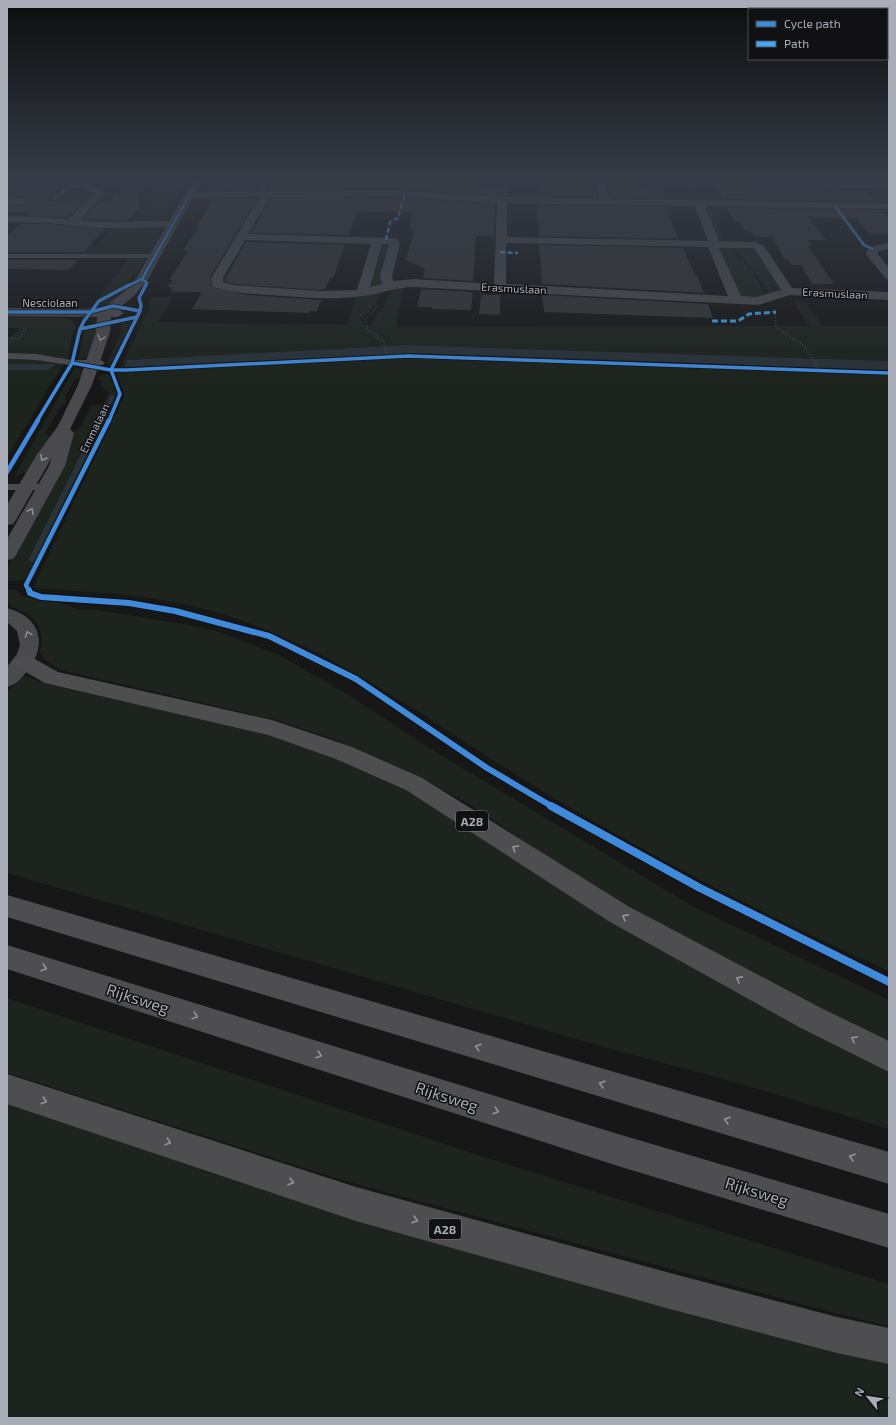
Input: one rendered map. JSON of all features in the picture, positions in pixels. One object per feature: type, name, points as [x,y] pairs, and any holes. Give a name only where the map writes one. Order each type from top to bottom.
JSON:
[{"type":"highway","name":"A28","points":[[24,662],[52,678],[272,728],[344,753],[414,784],[619,914],[809,1017],[889,1057]]},
{"type":"highway","points":[[7,906],[889,1168]]},
{"type":"highway","name":"Rijksweg","points":[[7,957],[618,1150],[889,1231]]},
{"type":"highway","name":"A28","points":[[7,1089],[356,1204],[670,1291],[837,1335],[889,1346]]},
{"type":"main road","points":[[112,313],[132,300],[142,285],[142,279],[161,246]]},
{"type":"main road","name":"Emmalaan","points":[[7,520],[28,487],[44,456],[65,426],[85,385],[99,368],[96,363],[115,339],[118,331],[112,313]]},
{"type":"main road","name":"Emmalaan","points":[[7,555],[57,466],[66,437],[65,426]]},
{"type":"main road","points":[[7,614],[22,623],[30,637],[31,645],[24,662],[7,680]]},
{"type":"street","name":"Erasmuslaan","points":[[235,246],[217,278],[217,284],[233,289],[341,294],[362,293],[404,282],[764,301],[780,292],[789,291],[889,296]]},
{"type":"street","points":[[362,293],[376,246]]},
{"type":"street","points":[[388,285],[386,276],[394,246]]},
{"type":"street","points":[[500,288],[501,246]]},
{"type":"street","points":[[714,246],[736,300]]},
{"type":"street","points":[[757,246],[762,248],[782,284],[789,291]]},
{"type":"street","points":[[886,246],[873,249],[872,254],[889,276]]},
{"type":"street","name":"Nesciolaan","points":[[7,312],[112,313]]},
{"type":"lane","points":[[7,256],[156,256]]},
{"type":"lane","points":[[7,356],[36,357],[72,363],[96,363]]},
{"type":"lane","points":[[7,488],[45,487]]},
{"type":"path","points":[[387,355],[386,346],[382,338],[368,330],[365,320],[384,299],[385,291],[388,285]]},
{"type":"path","points":[[7,343],[11,338],[18,339],[28,326],[21,326]]},
{"type":"path","points":[[812,356],[819,370]]},
{"type":"shaded area","points":[[154,246],[152,251],[144,254],[7,252],[7,247]]},
{"type":"shaded area","points":[[381,246],[391,246],[381,283],[379,285],[370,285]]},
{"type":"shaded area","points":[[728,246],[750,271],[760,285],[763,291],[763,297],[752,299],[738,295],[719,248]]},
{"type":"shaded area","points":[[732,246],[755,247],[779,289],[767,296],[768,291],[764,284]]},
{"type":"shaded area","points":[[130,257],[148,259],[124,287],[98,299]]},
{"type":"shaded area","points":[[403,285],[396,327],[810,326],[793,302],[805,302],[823,326],[889,326],[889,361],[406,345],[127,360],[125,367],[417,353],[889,371],[416,354],[124,368],[121,367],[149,307],[150,297],[173,297],[158,322],[347,325],[356,296],[381,292],[379,300],[362,320],[364,326],[371,326],[388,299],[390,287]]},
{"type":"shaded area","points":[[131,286],[112,303],[96,306],[103,299]]},
{"type":"shaded area","points":[[7,316],[56,317],[72,320],[76,326],[72,335],[68,358],[65,360],[7,354],[7,336],[13,336],[19,328],[7,328]]},
{"type":"shaded area","points":[[134,319],[111,366],[108,365],[107,363],[121,331],[120,322]]},
{"type":"shaded area","points":[[99,326],[90,356],[78,361],[84,331]]},
{"type":"shaded area","points":[[406,345],[889,361],[889,370],[417,353],[125,367],[127,360]]},
{"type":"shaded area","points":[[409,357],[889,374],[889,971],[756,908],[627,840],[542,791],[381,688],[297,643],[254,625],[208,610],[165,600],[121,594],[33,588],[124,396],[123,389],[116,374],[117,372]]},
{"type":"shaded area","points":[[7,359],[34,359],[64,364],[7,458],[7,370],[48,370],[53,364],[7,364]]},
{"type":"shaded area","points":[[7,364],[55,365],[48,370],[7,370]]},
{"type":"shaded area","points":[[75,367],[85,371],[81,377],[74,381],[65,397],[66,403],[60,407],[46,432],[50,437],[31,470],[14,477]]},
{"type":"shaded area","points":[[103,374],[109,374],[114,385],[116,396],[114,404],[32,571],[23,580],[7,581],[7,569],[61,465],[71,437],[82,424],[91,405],[104,404],[109,391],[103,391],[104,387],[100,387],[102,381],[98,380]]},
{"type":"shaded area","points":[[7,589],[17,590],[21,596],[61,603],[76,609],[98,610],[188,625],[219,632],[281,656],[347,694],[432,750],[692,906],[889,1000],[889,1043],[790,994],[645,915],[568,870],[469,804],[439,787],[396,767],[338,741],[276,720],[60,670],[43,658],[40,652],[40,628],[37,623],[26,613],[10,606],[11,604],[7,600]]},
{"type":"shaded area","points":[[25,676],[48,684],[187,715],[283,739],[329,755],[402,788],[889,1071],[889,1129],[738,1083],[600,1046],[7,873],[7,691]]},
{"type":"shaded area","points":[[7,998],[484,1157],[889,1284],[889,1326],[835,1313],[345,1181],[7,1073]]},
{"type":"shaded area","points":[[7,1102],[216,1175],[436,1242],[889,1360],[889,1418],[7,1418]]},
{"type":"building","points":[[7,246],[89,246],[84,252],[7,252]]},
{"type":"building","points":[[185,246],[228,246],[210,277],[212,287],[247,295],[321,300],[317,311],[310,311],[309,313],[192,309],[202,292],[171,292],[173,289],[170,289],[171,287],[167,287],[173,280],[169,280],[189,250],[183,250]]},
{"type":"building","points":[[243,246],[344,246],[333,278],[330,278],[325,289],[321,290],[234,284],[224,281]]},
{"type":"building","points":[[410,246],[475,246],[473,281],[423,278],[425,269],[406,260]]},
{"type":"building","points":[[539,246],[683,248],[695,275],[697,275],[704,293],[542,284]]},
{"type":"building","points":[[777,246],[808,246],[834,284],[812,284],[801,265],[792,265],[788,260],[785,260]]},
{"type":"building","points":[[7,260],[78,260],[69,270],[7,269]]},
{"type":"building","points":[[421,289],[473,292],[471,310],[417,307]]},
{"type":"building","points":[[481,295],[500,295],[500,315],[479,314]]},
{"type":"building","points":[[542,295],[708,304],[713,318],[544,312]]},
{"type":"waterway","points":[[100,421],[112,397]]},
{"type":"waterway","points":[[32,559],[101,420]]},
{"type":"marked path","points":[[500,252],[518,253]]},
{"type":"marked path","points":[[712,321],[738,321],[749,314],[776,312]]},
{"type":"cycle path","points":[[7,472],[72,363],[80,329],[84,321],[99,301],[142,279],[160,246]]},
{"type":"cycle path","points":[[867,246],[873,249]]},
{"type":"cycle path","points":[[111,370],[140,311],[141,305],[139,298],[147,283],[142,279]]},
{"type":"cycle path","points":[[7,312],[90,312],[113,306],[140,311]]},
{"type":"cycle path","points":[[80,329],[137,317]]},
{"type":"cycle path","points":[[72,363],[111,370],[127,370],[408,356],[889,373]]},
{"type":"cycle path","points":[[26,585],[33,574],[117,404],[120,394],[111,370]]},
{"type":"cycle path","points":[[26,585],[30,593],[41,597],[129,603],[175,611],[269,636],[356,679],[487,768],[583,825],[700,888],[889,982]]}]
